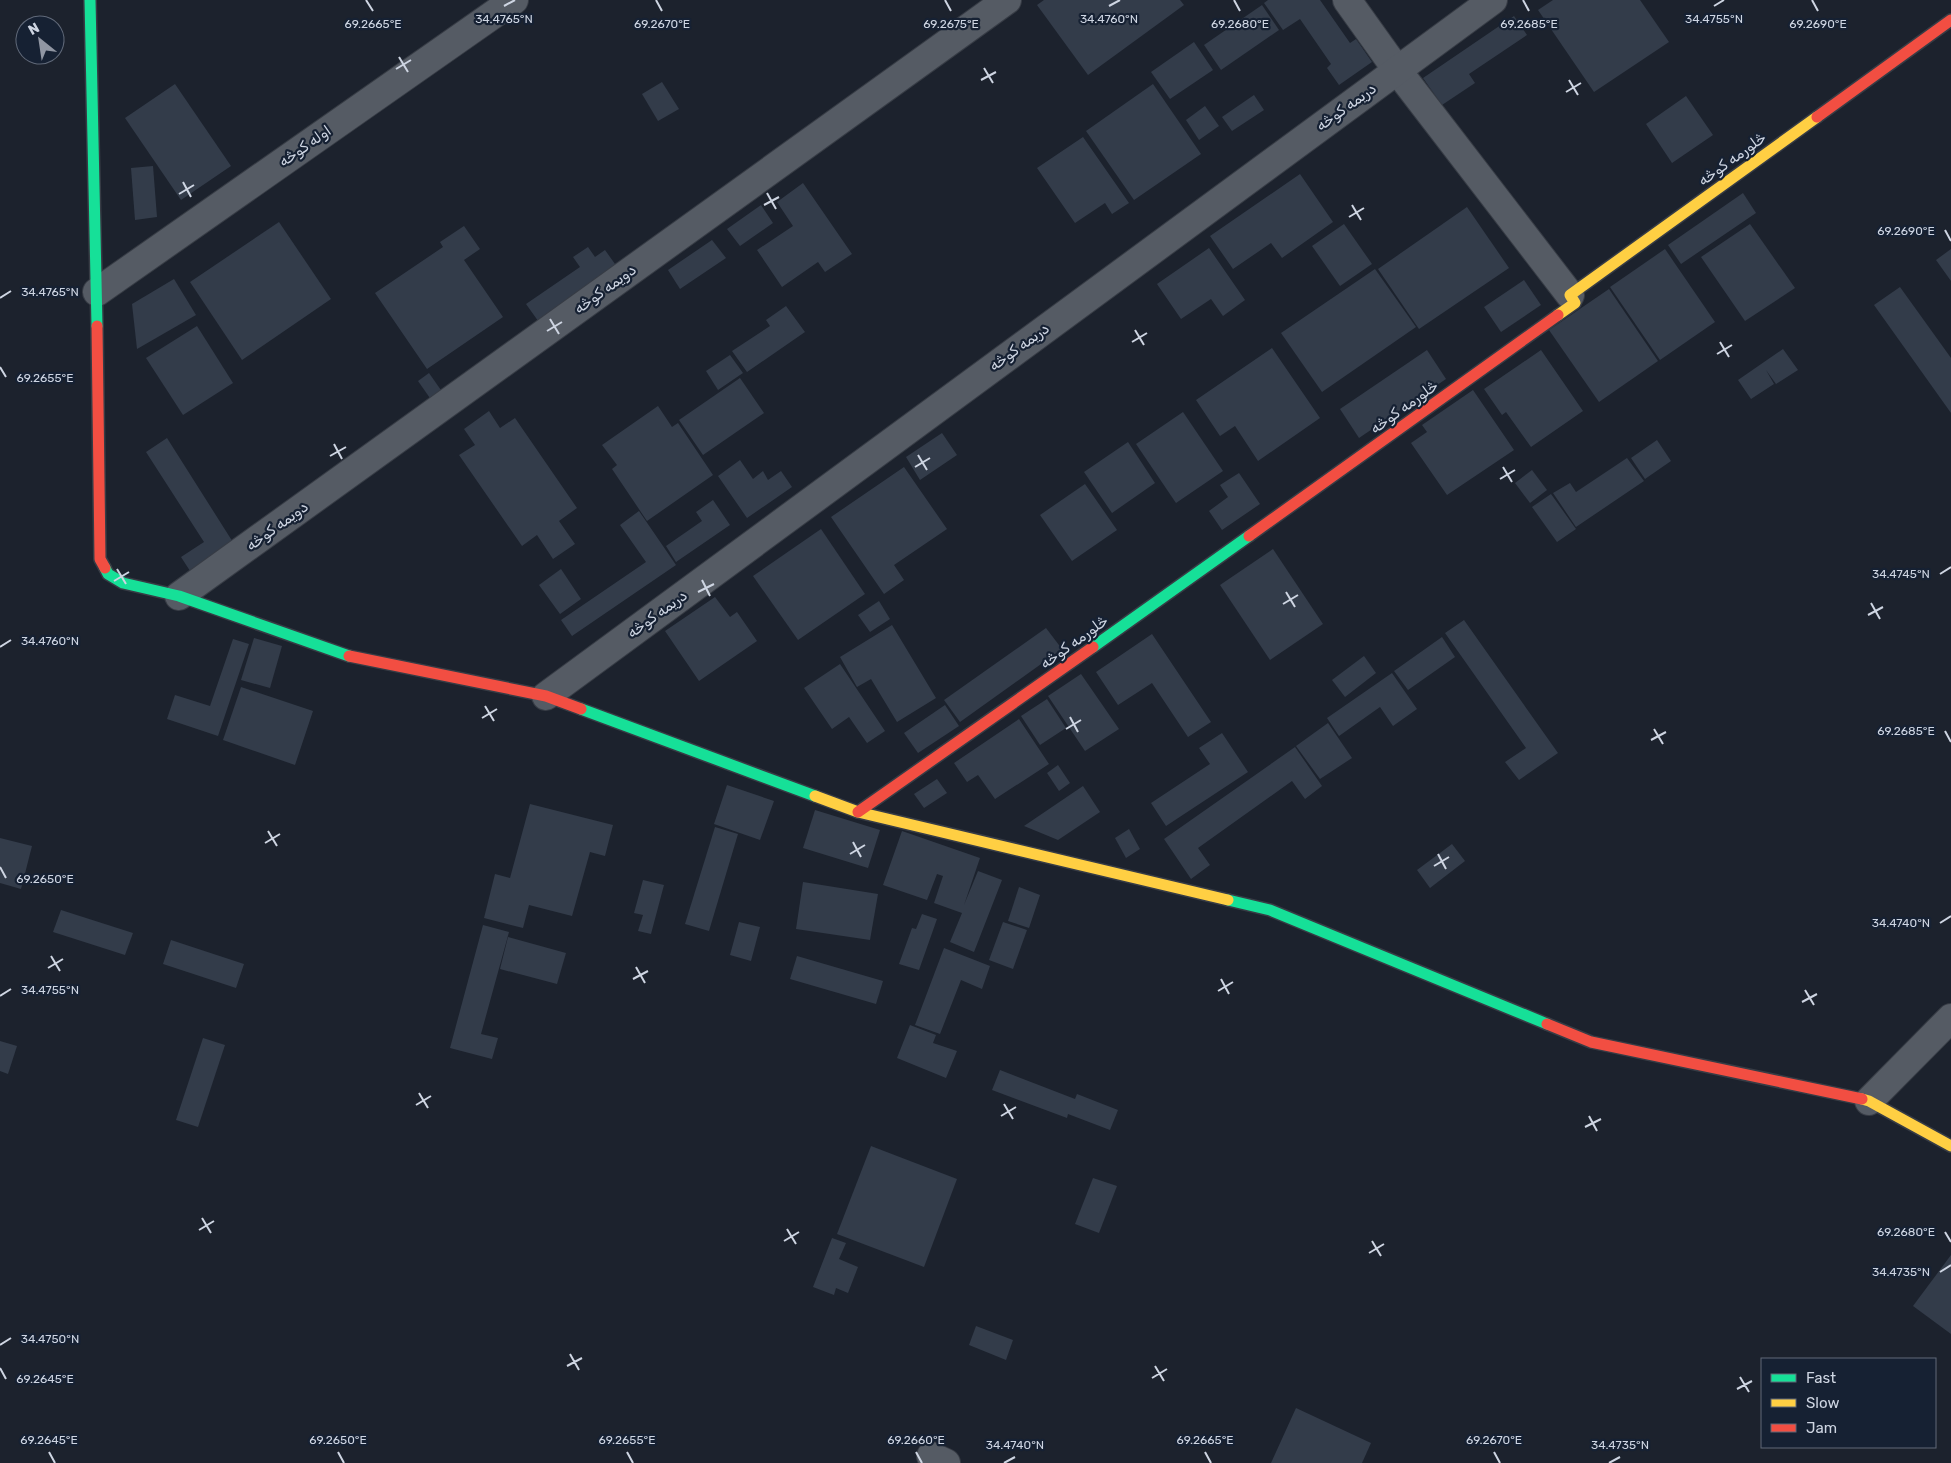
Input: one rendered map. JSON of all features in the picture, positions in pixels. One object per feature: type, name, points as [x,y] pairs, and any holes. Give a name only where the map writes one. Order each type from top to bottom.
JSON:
[{"type":"street","points":[[90,0],[97,292],[100,559],[108,574],[123,583],[179,596],[345,655],[546,696],[858,812],[1270,910],[1591,1042],[1869,1100],[1951,1146]]},
{"type":"street","name":"اوله کوڅه","points":[[97,292],[514,0]]},
{"type":"street","name":"دویمه کوڅه","points":[[179,596],[1007,0]]},
{"type":"street","points":[[1347,0],[1397,70],[1570,295]]},
{"type":"street","name":"دریمه کوڅه","points":[[546,696],[1493,0]]},
{"type":"street","name":"څلورمه کوڅه","points":[[858,812],[1056,674],[1575,303],[1570,295],[1951,20]]},
{"type":"street","points":[[1869,1100],[1951,1018]]},
{"type":"building","points":[[1044,0],[1180,0],[1184,5],[1088,75],[1037,5]]},
{"type":"building","points":[[1268,0],[1320,0],[1350,43],[1356,39],[1372,62],[1339,85],[1327,68],[1331,64],[1300,19],[1283,30],[1264,3]]},
{"type":"building","points":[[1553,0],[1640,0],[1669,42],[1594,92],[1538,10]]},
{"type":"building","points":[[1262,5],[1279,30],[1221,70],[1204,45]]},
{"type":"building","points":[[1514,16],[1527,35],[1469,74],[1475,83],[1442,105],[1423,78]]},
{"type":"building","points":[[1194,42],[1213,70],[1170,99],[1151,72]]},
{"type":"building","points":[[662,82],[679,109],[658,121],[642,94]]},
{"type":"building","points":[[175,84],[231,166],[181,200],[125,118]]},
{"type":"building","points":[[1153,84],[1201,154],[1134,200],[1086,131]]},
{"type":"building","points":[[1254,95],[1264,110],[1232,131],[1222,117]]},
{"type":"building","points":[[1686,96],[1713,135],[1672,163],[1646,124]]},
{"type":"building","points":[[1205,106],[1219,126],[1199,140],[1186,120]]},
{"type":"building","points":[[1083,137],[1129,203],[1112,214],[1105,203],[1075,223],[1037,168]]},
{"type":"building","points":[[153,166],[157,217],[135,220],[131,168]]},
{"type":"building","points":[[1300,174],[1333,222],[1282,258],[1271,243],[1233,269],[1210,236]]},
{"type":"building","points":[[803,183],[852,254],[825,272],[818,262],[782,287],[757,250],[793,226],[777,202]]},
{"type":"building","points":[[1743,193],[1756,213],[1681,264],[1668,245]]},
{"type":"building","points":[[761,205],[773,223],[740,246],[727,229]]},
{"type":"building","points":[[1467,207],[1509,268],[1419,329],[1378,269]]},
{"type":"building","points":[[279,222],[331,299],[242,360],[190,282]]},
{"type":"building","points":[[1344,224],[1372,264],[1340,286],[1312,246]]},
{"type":"building","points":[[1750,224],[1795,288],[1745,321],[1701,257]]},
{"type":"building","points":[[464,226],[480,249],[464,260],[503,317],[427,369],[375,293],[443,247],[440,242]]},
{"type":"building","points":[[712,240],[726,258],[680,289],[668,270]]},
{"type":"building","points":[[588,247],[595,257],[605,250],[620,271],[541,325],[526,304],[580,267],[573,257]]},
{"type":"building","points":[[1209,248],[1245,300],[1223,316],[1211,299],[1181,319],[1157,284]]},
{"type":"building","points":[[1665,249],[1715,322],[1660,360],[1610,287]]},
{"type":"building","points":[[1951,249],[1951,281],[1936,260]]},
{"type":"building","points":[[1375,269],[1416,327],[1322,392],[1281,333]]},
{"type":"building","points":[[174,279],[196,315],[137,349],[132,304]]},
{"type":"building","points":[[1524,280],[1541,305],[1501,332],[1484,307]]},
{"type":"building","points":[[1900,287],[1951,358],[1951,413],[1874,305]]},
{"type":"building","points":[[1609,289],[1658,361],[1599,402],[1549,330]]},
{"type":"building","points":[[786,306],[805,332],[747,372],[732,351],[770,326],[766,320]]},
{"type":"building","points":[[197,326],[233,383],[183,415],[146,358]]},
{"type":"building","points":[[1272,348],[1320,418],[1258,461],[1235,426],[1220,436],[1196,400]]},
{"type":"building","points":[[1783,349],[1798,370],[1776,384],[1766,370],[1774,384],[1751,399],[1738,380]]},
{"type":"building","points":[[1427,350],[1446,379],[1359,438],[1340,409]]},
{"type":"building","points":[[1541,350],[1583,411],[1531,447],[1506,412],[1502,415],[1484,389]]},
{"type":"building","points":[[730,355],[743,373],[718,390],[706,371]]},
{"type":"building","points":[[429,373],[443,393],[432,401],[418,381]]},
{"type":"building","points":[[740,378],[764,413],[703,455],[679,420]]},
{"type":"building","points":[[1473,390],[1514,450],[1447,495],[1411,443],[1427,432],[1422,425]]},
{"type":"building","points":[[658,406],[672,427],[678,423],[713,475],[647,521],[612,469],[617,465],[602,445]]},
{"type":"building","points":[[489,411],[500,428],[515,418],[577,508],[559,521],[575,544],[553,559],[537,535],[522,546],[459,455],[475,445],[464,429]]},
{"type":"building","points":[[1183,412],[1223,471],[1176,503],[1136,444]]},
{"type":"building","points":[[942,433],[957,455],[920,480],[906,457]]},
{"type":"building","points":[[167,438],[236,547],[192,574],[181,557],[204,542],[146,452]]},
{"type":"building","points":[[1657,440],[1671,461],[1645,479],[1631,458]]},
{"type":"building","points":[[1128,442],[1155,483],[1112,513],[1084,472]]},
{"type":"building","points":[[1627,458],[1644,481],[1576,527],[1553,493],[1570,483],[1576,492]]},
{"type":"building","points":[[740,460],[753,479],[763,471],[768,480],[781,471],[792,487],[747,518],[718,476]]},
{"type":"building","points":[[904,467],[947,529],[894,565],[904,580],[884,594],[831,517]]},
{"type":"building","points":[[1532,470],[1547,490],[1530,503],[1515,483]]},
{"type":"building","points":[[1239,473],[1260,504],[1222,530],[1209,511],[1228,497],[1220,485]]},
{"type":"building","points":[[1085,484],[1117,530],[1072,561],[1040,515]]},
{"type":"building","points":[[1551,494],[1576,529],[1557,542],[1532,507]]},
{"type":"building","points":[[713,500],[730,525],[676,562],[666,546],[702,521],[696,512]]},
{"type":"building","points":[[639,511],[676,565],[572,636],[561,620],[646,562],[620,525]]},
{"type":"building","points":[[821,529],[865,594],[798,640],[753,576]]},
{"type":"building","points":[[1273,549],[1323,624],[1270,660],[1220,585]]},
{"type":"building","points":[[561,569],[581,599],[560,614],[539,585]]},
{"type":"building","points":[[715,597],[730,617],[737,612],[757,641],[699,681],[665,631]]},
{"type":"building","points":[[879,601],[890,619],[870,632],[858,615]]},
{"type":"building","points":[[1464,620],[1558,753],[1519,780],[1505,762],[1526,748],[1445,633]]},
{"type":"building","points":[[892,625],[936,698],[897,722],[871,679],[857,687],[840,657]]},
{"type":"building","points":[[1046,628],[1062,649],[960,722],[944,700]]},
{"type":"building","points":[[1152,634],[1211,722],[1188,737],[1152,683],[1118,705],[1096,672]]},
{"type":"building","points":[[1442,637],[1455,657],[1408,690],[1394,671]]},
{"type":"building","points":[[254,638],[282,646],[270,688],[241,680]]},
{"type":"building","points":[[233,639],[249,644],[218,736],[167,719],[175,695],[210,706]]},
{"type":"building","points":[[1364,656],[1376,673],[1345,697],[1332,680]]},
{"type":"building","points":[[840,664],[885,731],[867,743],[849,717],[832,729],[804,688]]},
{"type":"building","points":[[1392,673],[1417,709],[1393,726],[1380,707],[1339,736],[1327,718]]},
{"type":"building","points":[[1081,674],[1119,729],[1085,751],[1048,696]]},
{"type":"building","points":[[241,687],[313,711],[295,765],[223,740]]},
{"type":"building","points":[[1047,699],[1066,728],[1040,745],[1021,716]]},
{"type":"building","points":[[945,705],[959,726],[918,753],[904,733]]},
{"type":"building","points":[[1019,719],[1049,764],[995,799],[978,775],[967,782],[954,763]]},
{"type":"building","points":[[1328,723],[1352,758],[1320,779],[1296,746]]},
{"type":"building","points":[[1222,733],[1248,772],[1166,826],[1151,803],[1210,764],[1199,748]]},
{"type":"building","points":[[1295,747],[1322,786],[1305,799],[1292,781],[1198,848],[1210,865],[1191,879],[1164,839]]},
{"type":"building","points":[[1058,765],[1070,783],[1059,791],[1047,773]]},
{"type":"building","points":[[937,779],[947,793],[924,808],[914,794]]},
{"type":"building","points":[[727,785],[774,801],[760,840],[714,824]]},
{"type":"building","points":[[1083,786],[1100,812],[1058,840],[1024,826]]},
{"type":"building","points":[[530,804],[613,825],[605,856],[590,852],[572,916],[529,905],[523,928],[484,918],[495,874],[510,878]]},
{"type":"building","points":[[815,810],[880,830],[868,868],[803,848]]},
{"type":"building","points":[[715,827],[738,834],[709,931],[685,924]]},
{"type":"building","points":[[1129,829],[1140,849],[1126,858],[1115,838]]},
{"type":"building","points":[[902,831],[980,858],[964,905],[978,871],[1002,880],[974,952],[950,942],[962,913],[934,903],[943,876],[937,874],[927,900],[883,885]]},
{"type":"building","points":[[0,838],[32,846],[21,889],[0,883]]},
{"type":"building","points":[[1452,844],[1465,861],[1430,888],[1417,870]]},
{"type":"building","points":[[643,880],[664,885],[651,934],[638,931],[643,915],[634,913]]},
{"type":"building","points":[[803,882],[878,894],[870,940],[796,929]]},
{"type":"building","points":[[1019,887],[1040,895],[1029,928],[1008,921]]},
{"type":"building","points":[[61,910],[133,933],[125,955],[53,932]]},
{"type":"building","points":[[922,914],[937,919],[919,970],[899,964],[912,928],[916,929]]},
{"type":"building","points":[[739,922],[760,927],[751,961],[730,955]]},
{"type":"building","points":[[1003,922],[1027,930],[1013,969],[989,960]]},
{"type":"building","points":[[483,925],[509,932],[481,1034],[498,1038],[492,1059],[450,1048]]},
{"type":"building","points":[[508,937],[566,953],[557,984],[500,969]]},
{"type":"building","points":[[171,940],[244,964],[236,988],[163,964]]},
{"type":"building","points":[[944,948],[990,966],[982,989],[961,980],[940,1034],[915,1025]]},
{"type":"building","points":[[797,956],[883,981],[876,1004],[790,979]]},
{"type":"building","points":[[910,1025],[936,1035],[933,1043],[957,1051],[946,1078],[897,1058]]},
{"type":"building","points":[[203,1038],[225,1045],[198,1127],[176,1120]]},
{"type":"building","points":[[0,1041],[17,1046],[8,1074],[0,1071]]},
{"type":"building","points":[[1000,1070],[1075,1099],[1077,1094],[1118,1110],[1110,1130],[1068,1114],[1067,1118],[992,1090]]},
{"type":"building","points":[[871,1146],[957,1179],[924,1267],[837,1234]]},
{"type":"building","points":[[1093,1178],[1117,1186],[1099,1233],[1075,1224]]},
{"type":"building","points":[[832,1238],[846,1243],[839,1259],[858,1267],[848,1293],[836,1288],[834,1295],[813,1287]]},
{"type":"building","points":[[1951,1255],[1951,1334],[1913,1306]]},
{"type":"building","points":[[976,1326],[1013,1340],[1006,1360],[969,1345]]},
{"type":"building","points":[[1296,1408],[1371,1443],[1362,1463],[1271,1463]]},
{"type":"traffic: fast","points":[[90,0],[97,326]]},
{"type":"traffic: fast","points":[[1093,647],[1249,536]]},
{"type":"traffic: fast","points":[[105,568],[108,574],[123,583],[179,596],[349,656]]},
{"type":"traffic: fast","points":[[581,709],[815,796]]},
{"type":"traffic: fast","points":[[1228,900],[1270,910],[1547,1024]]},
{"type":"traffic: slow","points":[[1558,315],[1575,303],[1570,295],[1817,117]]},
{"type":"traffic: slow","points":[[815,796],[858,812],[1228,900]]},
{"type":"traffic: slow","points":[[1862,1099],[1869,1101],[1951,1146]]},
{"type":"traffic: jam","points":[[1817,117],[1951,20]]},
{"type":"traffic: jam","points":[[1249,536],[1558,315]]},
{"type":"traffic: jam","points":[[97,326],[100,559],[105,568]]},
{"type":"traffic: jam","points":[[858,812],[1093,647]]},
{"type":"traffic: jam","points":[[349,656],[546,696],[581,709]]},
{"type":"traffic: jam","points":[[1547,1024],[1591,1042],[1862,1099]]}]
